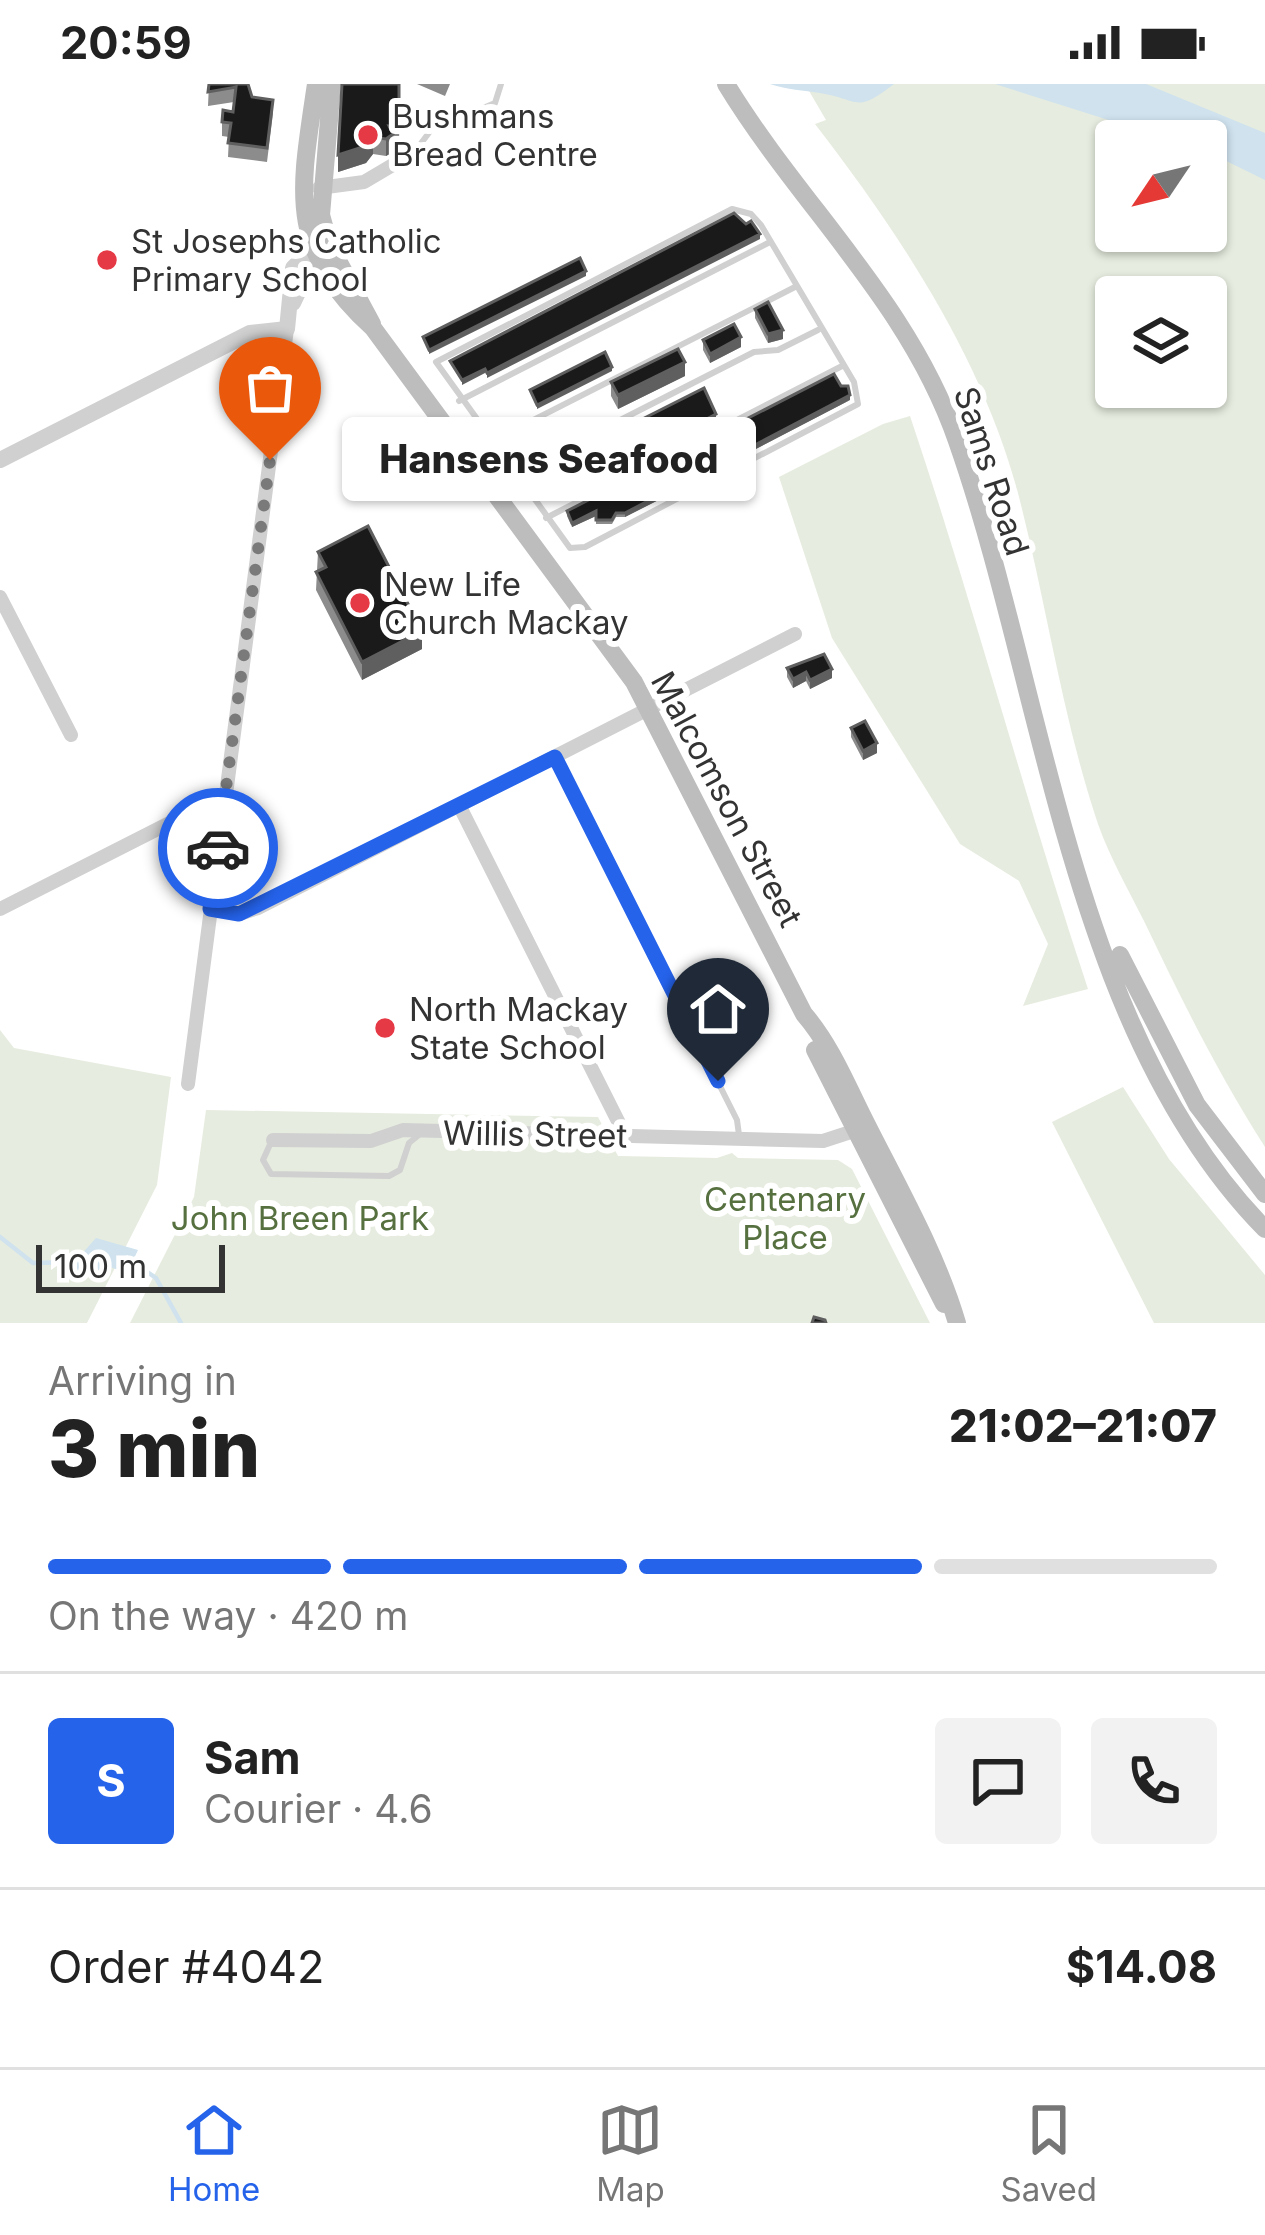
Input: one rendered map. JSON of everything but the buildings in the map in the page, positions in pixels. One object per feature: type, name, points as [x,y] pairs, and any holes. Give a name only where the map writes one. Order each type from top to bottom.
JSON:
[{"type":"main road","points":[[316,84],[315,216],[324,258]]},
{"type":"main road","points":[[324,258],[315,216],[332,84]]},
{"type":"main road","name":"Sams Road","points":[[726,84],[913,340],[957,439],[1052,790],[1091,914],[1145,1050],[1196,1144],[1265,1229]]},
{"type":"main road","name":"Malcomson Street","points":[[324,258],[650,708],[804,1014],[809,1037],[862,1129],[956,1323]]},
{"type":"main road","name":"Sams Road","points":[[1052,790],[1100,912],[1159,1038],[1197,1105],[1265,1194]]},
{"type":"street","points":[[315,216],[413,153]]},
{"type":"street","points":[[319,188],[364,182]]},
{"type":"street","points":[[188,1084],[290,309],[301,285],[324,258]]},
{"type":"street","points":[[0,460],[244,336],[287,329]]},
{"type":"street","points":[[0,597],[70,735]]},
{"type":"street","points":[[210,909],[239,914],[258,908],[796,634]]},
{"type":"street","points":[[459,805],[625,1135]]},
{"type":"street","points":[[0,909],[203,806],[224,809]]},
{"type":"street","name":"Willis Street","points":[[273,1140],[371,1141],[398,1130],[823,1141],[862,1129]]},
{"type":"lane","points":[[413,153],[431,130],[495,103],[501,84]]},
{"type":"lane","points":[[732,209],[752,214],[770,242],[858,393],[853,411],[585,547],[570,548],[436,370],[442,356],[732,209]]},
{"type":"lane","points":[[459,400],[770,242]]},
{"type":"lane","points":[[490,442],[795,287]]},
{"type":"lane","points":[[527,493],[561,473],[577,442],[754,352],[778,350],[818,330]]},
{"type":"lane","points":[[546,518],[844,365]]},
{"type":"lane","points":[[555,757],[737,1120],[740,1139]]},
{"type":"lane","points":[[273,1140],[265,1147],[263,1160],[272,1174],[388,1176],[397,1174],[410,1143],[423,1131]]},
{"type":"green space","points":[[805,84],[1265,84],[1265,1147],[1187,1009],[1098,824],[1074,743],[1019,497],[984,397],[908,254],[815,124],[826,120]]},
{"type":"green space","points":[[910,416],[1088,989],[1023,1006],[1048,944],[1019,881],[960,844],[832,638],[779,477],[883,424]]},
{"type":"green space","points":[[0,1030],[14,1048],[171,1077],[157,1185],[87,1323],[0,1323]]},
{"type":"green space","points":[[1123,1087],[1169,1159],[1265,1275],[1265,1323],[1154,1323],[1052,1122]]},
{"type":"green space","name":"John Breen Park","points":[[206,1110],[598,1117],[618,1156],[717,1158],[732,1153],[738,1158],[838,1160],[852,1169],[930,1323],[130,1323],[194,1197]]},
{"type":"water","points":[[770,84],[894,84],[858,102]]},
{"type":"water","points":[[995,84],[1146,84],[1265,133],[1265,180],[1227,161],[1227,120],[1109,120]]},
{"type":"water","points":[[96,1238],[138,1250],[127,1273],[110,1267],[80,1275],[69,1268]]},
{"type":"waterway","points":[[0,1237],[33,1263],[75,1262]]},
{"type":"waterway","points":[[128,1259],[156,1278],[181,1323]]},
{"type":"way so far","points":[[218,848],[270,460]]},
{"type":"place","name":"Bushmans Bread Centre","points":[[368,135]]},
{"type":"place","name":"St Josephs Catholic Primary School","points":[[107,260]]},
{"type":"place","name":"Hansens Seafood","points":[[270,460]]},
{"type":"place","name":"New Life Church Mackay","points":[[360,603]]},
{"type":"place","name":"North Mackay State School","points":[[385,1028]]},
{"type":"route","points":[[218,848],[210,909],[239,914],[555,757],[718,1081]]},
{"type":"park label","name":"Centenary Place","points":[[785,1218]]}]
